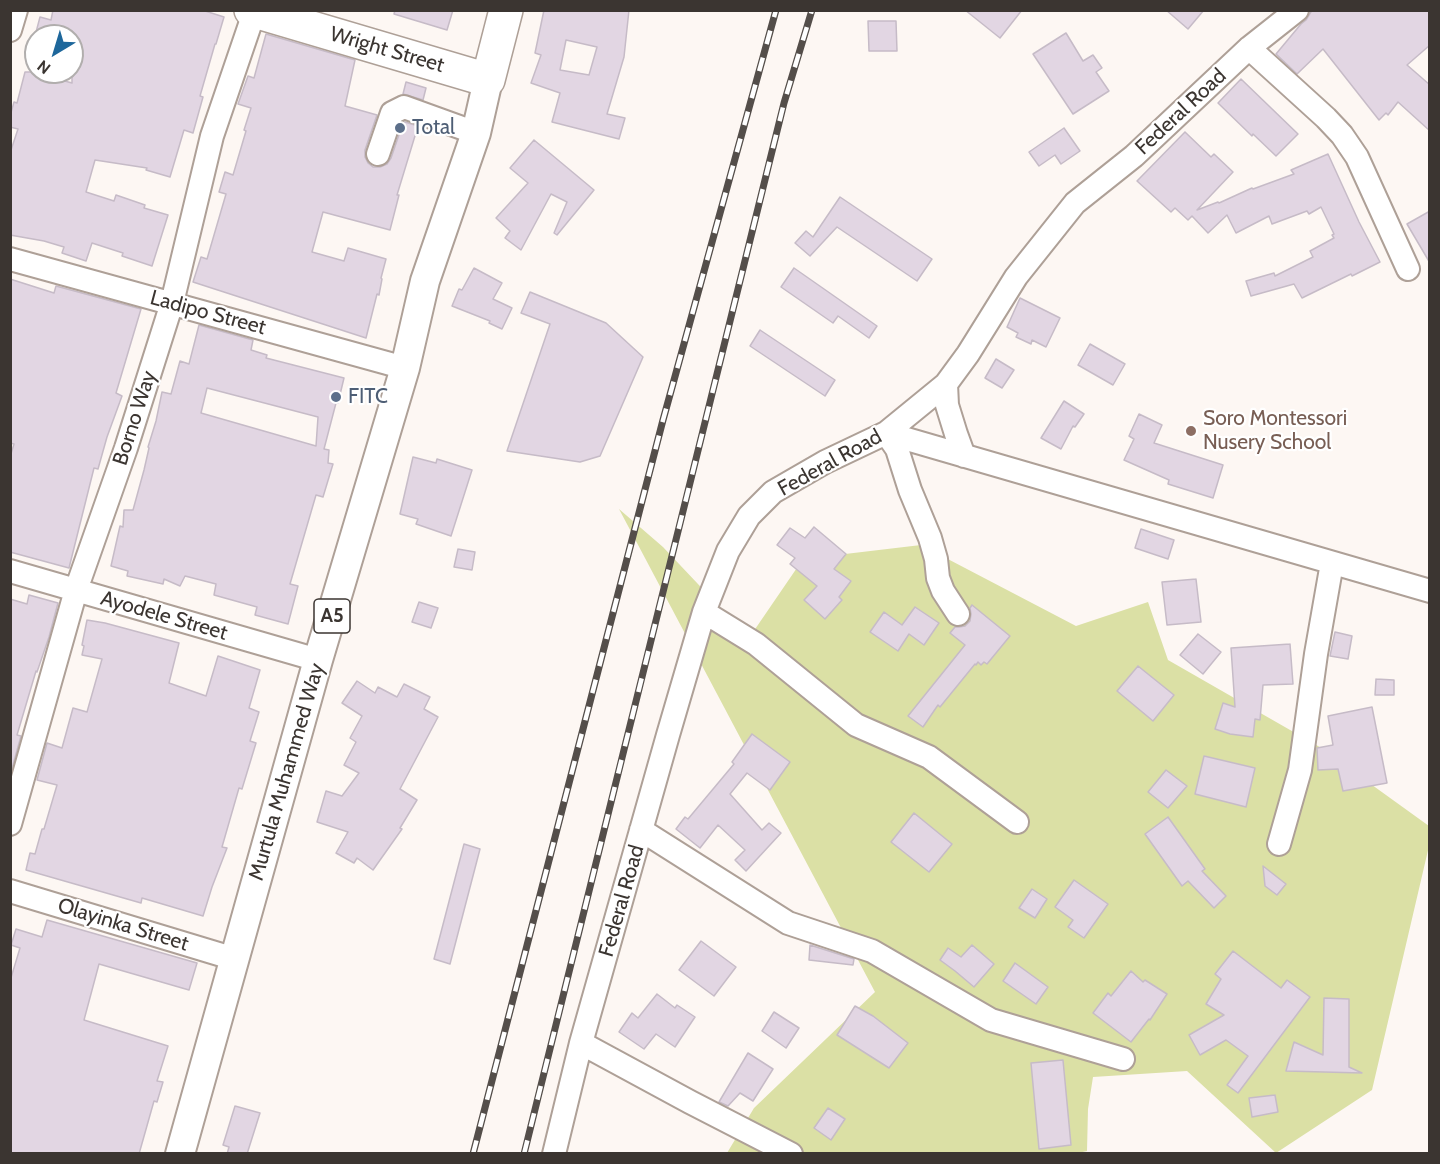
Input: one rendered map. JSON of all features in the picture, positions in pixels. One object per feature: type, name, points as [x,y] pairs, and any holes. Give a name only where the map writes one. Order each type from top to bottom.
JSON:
[{"type":"highway","name":"Murtula Muhammed Way","points":[[488,80],[506,10]]},
{"type":"highway","name":"Wright Street","points":[[253,11],[488,80]]},
{"type":"main road","name":"Murtula Muhammed Way","points":[[180,1154],[318,660],[405,368],[425,281],[476,133],[488,80]]},
{"type":"street","points":[[10,30],[16,10]]},
{"type":"street","name":"Federal Road","points":[[554,1154],[581,1043],[704,612],[728,551],[749,516],[773,492],[825,462],[886,433],[946,384],[968,354],[1016,277],[1075,203],[1134,156],[1250,48],[1297,10]]},
{"type":"street","name":"Borno Way","points":[[10,824],[76,590],[126,448],[172,303],[212,136],[253,11]]},
{"type":"street","points":[[1250,48],[1342,135],[1357,157],[1408,269]]},
{"type":"street","points":[[378,154],[392,113],[404,106],[476,133]]},
{"type":"street","name":"Ladipo Street","points":[[10,259],[405,368]]},
{"type":"street","points":[[946,384],[947,405],[964,456]]},
{"type":"street","points":[[886,433],[1430,591]]},
{"type":"street","points":[[886,433],[897,449],[910,490],[930,538],[943,591],[958,614]]},
{"type":"street","points":[[1279,844],[1300,770],[1316,654],[1332,563]]},
{"type":"street","name":"Ayodele Street","points":[[10,571],[318,660]]},
{"type":"street","points":[[704,612],[756,644],[856,725],[928,757],[1017,822]]},
{"type":"street","points":[[641,830],[788,923],[872,951],[991,1020],[1124,1059]]},
{"type":"street","name":"Olayinka Street","points":[[10,891],[235,959]]},
{"type":"street","points":[[581,1043],[791,1154]]},
{"type":"green space","points":[[619,509],[663,547],[749,638],[803,559],[921,545],[1076,626],[1148,602],[1168,660],[1318,746],[1429,826],[1429,846],[1372,1090],[1276,1153],[1187,1071],[1093,1077],[1088,1109],[1087,1151],[1078,1153],[727,1153],[754,1108],[875,992]]},
{"type":"building","points":[[53,10],[202,10],[224,17],[200,96],[203,97],[193,133],[184,130],[170,177],[146,170],[147,168],[95,160],[86,192],[114,201],[116,195],[145,205],[144,208],[168,215],[152,266],[92,243],[86,261],[62,253],[64,247],[10,235],[10,153],[18,129],[10,127],[10,116],[14,102],[17,103],[24,76],[24,84],[84,84],[84,24],[38,24],[40,17],[51,20]]},
{"type":"building","points":[[395,10],[453,10],[447,30],[394,14]]},
{"type":"building","points":[[544,10],[629,10],[624,57],[607,114],[625,118],[619,139],[552,122],[560,93],[531,83],[541,55],[535,53]],"holes":[[[566,40],[597,47],[589,75],[560,70]]]},
{"type":"building","points":[[965,10],[1022,10],[1000,38]]},
{"type":"building","points":[[1166,10],[1204,10],[1188,29]]},
{"type":"building","points":[[1312,10],[1430,10],[1430,45],[1407,65],[1430,85],[1430,131],[1398,102],[1388,115],[1386,113],[1379,120],[1323,49],[1297,74],[1276,54]]},
{"type":"building","points":[[868,21],[896,21],[897,51],[869,51]]},
{"type":"building","points":[[1066,33],[1083,61],[1093,55],[1102,68],[1096,72],[1109,91],[1073,114],[1033,54]]},
{"type":"building","points":[[266,34],[355,60],[345,106],[377,115],[365,150],[365,157],[373,167],[387,164],[403,123],[418,126],[397,195],[399,195],[390,230],[323,212],[312,252],[344,261],[348,248],[386,259],[379,295],[377,294],[366,338],[193,282],[201,257],[207,259],[226,194],[219,192],[225,172],[233,175],[246,131],[244,130],[251,108],[238,104],[248,76],[254,78]]},
{"type":"building","points":[[1241,79],[1298,134],[1276,156],[1218,103]]},
{"type":"building","points":[[406,82],[426,88],[423,100],[403,94]]},
{"type":"building","points":[[1064,128],[1080,151],[1061,164],[1055,155],[1039,166],[1029,152]]},
{"type":"building","points":[[1185,132],[1211,157],[1214,154],[1233,172],[1197,210],[1294,174],[1291,170],[1328,154],[1380,262],[1302,298],[1294,284],[1251,296],[1246,281],[1274,273],[1275,276],[1313,257],[1310,251],[1334,238],[1332,235],[1334,234],[1321,207],[1309,214],[1307,211],[1272,224],[1269,216],[1236,233],[1227,215],[1208,233],[1192,216],[1188,220],[1175,208],[1171,212],[1137,181]]},
{"type":"building","points":[[534,140],[594,190],[557,235],[554,233],[567,202],[551,194],[521,250],[505,238],[510,231],[496,218],[528,183],[510,168]]},
{"type":"building","points":[[840,197],[932,259],[917,281],[837,227],[810,256],[795,243],[806,231],[813,237]]},
{"type":"building","points":[[1430,211],[1430,263],[1407,224]]},
{"type":"building","points":[[474,268],[502,283],[493,299],[512,308],[502,329],[489,323],[490,321],[452,306],[459,289],[462,290]]},
{"type":"building","points":[[794,268],[877,326],[869,338],[838,316],[833,323],[781,287]]},
{"type":"building","points":[[10,279],[54,293],[56,286],[141,309],[116,393],[122,396],[98,469],[94,468],[69,568],[10,552],[10,457],[14,444],[10,443]]},
{"type":"building","points":[[530,292],[606,323],[643,357],[600,456],[580,462],[507,451],[550,324],[521,313]]},
{"type":"building","points":[[1020,298],[1060,318],[1046,347],[1032,340],[1031,344],[1016,337],[1018,333],[1007,327]]},
{"type":"building","points":[[199,325],[253,340],[251,350],[267,355],[266,358],[344,378],[324,449],[329,450],[328,463],[333,464],[323,497],[316,495],[290,584],[298,586],[288,624],[255,615],[257,607],[214,595],[216,584],[185,576],[180,586],[164,579],[163,584],[127,576],[128,571],[111,566],[120,526],[123,527],[124,510],[133,510],[162,392],[171,394],[180,361],[189,364]],"holes":[[[207,388],[318,417],[316,446],[201,413]]]},
{"type":"building","points":[[760,330],[835,380],[825,396],[750,346]]},
{"type":"building","points":[[1090,344],[1125,364],[1113,385],[1078,365]]},
{"type":"building","points":[[996,359],[1014,370],[1002,388],[985,378]]},
{"type":"building","points":[[1064,401],[1084,414],[1075,427],[1073,426],[1061,449],[1041,438]]},
{"type":"building","points":[[1139,414],[1162,425],[1154,443],[1223,465],[1213,498],[1168,484],[1169,480],[1124,460],[1134,439],[1129,436]]},
{"type":"building","points":[[413,457],[436,463],[437,459],[472,470],[451,536],[416,524],[418,519],[400,514]]},
{"type":"building","points":[[814,527],[846,554],[834,569],[851,581],[839,597],[842,600],[825,619],[804,600],[817,586],[790,564],[795,558],[777,545],[790,528],[805,538]]},
{"type":"building","points":[[1141,529],[1174,540],[1168,559],[1135,548]]},
{"type":"building","points":[[458,549],[475,552],[472,570],[454,567]]},
{"type":"building","points":[[1196,579],[1201,622],[1167,625],[1162,582]]},
{"type":"building","points":[[29,595],[58,603],[17,735],[21,736],[11,772],[10,599],[27,604]]},
{"type":"building","points":[[419,602],[438,608],[431,628],[412,622]]},
{"type":"building","points":[[972,605],[1010,636],[987,664],[984,662],[981,665],[978,662],[975,664],[940,707],[938,705],[923,727],[908,716],[965,645],[950,633],[955,627],[965,626],[970,621]]},
{"type":"building","points":[[915,607],[939,623],[924,645],[909,634],[898,651],[870,632],[884,612],[902,625]]},
{"type":"building","points":[[87,620],[179,643],[169,683],[206,696],[218,656],[260,670],[249,708],[259,712],[250,741],[256,743],[242,789],[239,788],[222,847],[227,848],[203,916],[142,898],[141,903],[26,870],[30,853],[35,854],[57,785],[37,780],[47,743],[62,748],[73,708],[87,712],[102,659],[82,655]]},
{"type":"building","points":[[1335,632],[1352,636],[1348,659],[1330,656]]},
{"type":"building","points":[[1198,634],[1221,652],[1203,674],[1180,655]]},
{"type":"building","points":[[1290,644],[1293,684],[1263,685],[1260,720],[1255,719],[1253,737],[1230,734],[1215,729],[1223,703],[1235,707],[1231,648]]},
{"type":"building","points":[[1138,666],[1174,695],[1153,721],[1117,691]]},
{"type":"building","points":[[1376,679],[1394,680],[1394,695],[1375,695]]},
{"type":"building","points":[[357,681],[375,693],[378,687],[397,697],[404,684],[430,697],[424,709],[438,717],[400,789],[417,800],[400,828],[402,829],[373,870],[357,858],[354,863],[336,853],[348,832],[317,822],[326,791],[342,796],[359,773],[344,765],[356,742],[350,738],[362,716],[342,703]]},
{"type":"building","points":[[1372,707],[1387,783],[1343,791],[1338,769],[1318,770],[1317,748],[1333,745],[1328,716]]},
{"type":"building","points":[[752,734],[790,762],[770,790],[747,773],[730,794],[762,830],[769,823],[781,833],[746,871],[735,860],[745,850],[718,825],[700,848],[676,829],[685,817],[688,819],[734,764],[732,762]]},
{"type":"building","points":[[1204,756],[1255,768],[1246,807],[1195,794]]},
{"type":"building","points":[[1166,770],[1187,786],[1168,808],[1148,792]]},
{"type":"building","points":[[914,813],[952,844],[929,872],[891,842]]},
{"type":"building","points":[[1168,817],[1205,869],[1202,871],[1226,896],[1214,908],[1188,881],[1182,886],[1145,834]]},
{"type":"building","points":[[464,844],[480,849],[450,964],[434,959]]},
{"type":"building","points":[[1263,866],[1286,884],[1277,895],[1265,886]]},
{"type":"building","points":[[1074,880],[1108,904],[1084,938],[1068,927],[1073,920],[1055,907]]},
{"type":"building","points":[[1032,889],[1047,899],[1035,918],[1019,908]]},
{"type":"building","points":[[47,920],[197,963],[189,990],[99,964],[84,1020],[168,1046],[157,1081],[163,1082],[157,1102],[154,1101],[139,1154],[10,1154],[10,981],[20,948],[11,945],[16,929],[42,937]]},
{"type":"building","points":[[701,941],[736,967],[714,996],[679,970]]},
{"type":"building","points":[[810,945],[854,959],[853,965],[809,960]]},
{"type":"building","points":[[972,945],[994,964],[974,987],[940,960],[948,948],[961,957]]},
{"type":"building","points":[[1233,951],[1281,988],[1287,980],[1310,997],[1238,1093],[1227,1085],[1248,1056],[1226,1040],[1200,1055],[1189,1035],[1224,1015],[1206,1004],[1221,979],[1215,974]]},
{"type":"building","points":[[1015,963],[1048,987],[1036,1004],[1003,981]]},
{"type":"building","points":[[1131,971],[1143,982],[1145,980],[1167,994],[1150,1020],[1131,1042],[1093,1013],[1108,993],[1111,996]]},
{"type":"building","points":[[657,994],[675,1008],[677,1005],[695,1017],[675,1047],[656,1034],[644,1049],[619,1032],[632,1013],[638,1018]]},
{"type":"building","points":[[1324,998],[1349,999],[1349,1067],[1362,1073],[1286,1071],[1294,1042],[1323,1055]]},
{"type":"building","points":[[855,1006],[873,1016],[908,1043],[889,1068],[837,1035]]},
{"type":"building","points":[[774,1012],[799,1028],[786,1048],[762,1031]]},
{"type":"building","points":[[748,1053],[773,1069],[753,1101],[740,1093],[728,1106],[719,1102]]},
{"type":"building","points":[[1063,1060],[1071,1145],[1039,1149],[1031,1063]]},
{"type":"building","points":[[1275,1095],[1278,1112],[1252,1117],[1249,1098]]},
{"type":"building","points":[[235,1106],[260,1113],[247,1154],[227,1154],[229,1147],[223,1145]]},
{"type":"building","points":[[828,1108],[845,1119],[831,1140],[814,1128]]},
{"type":"railway","points":[[473,1154],[663,420],[776,10]]},
{"type":"railway","points":[[524,1154],[784,103],[812,10]]},
{"type":"place","name":"Total","points":[[400,128]]},
{"type":"place","name":"FITC","points":[[336,397]]},
{"type":"place","name":"Soro Montessori Nusery School","points":[[1191,431]]}]
